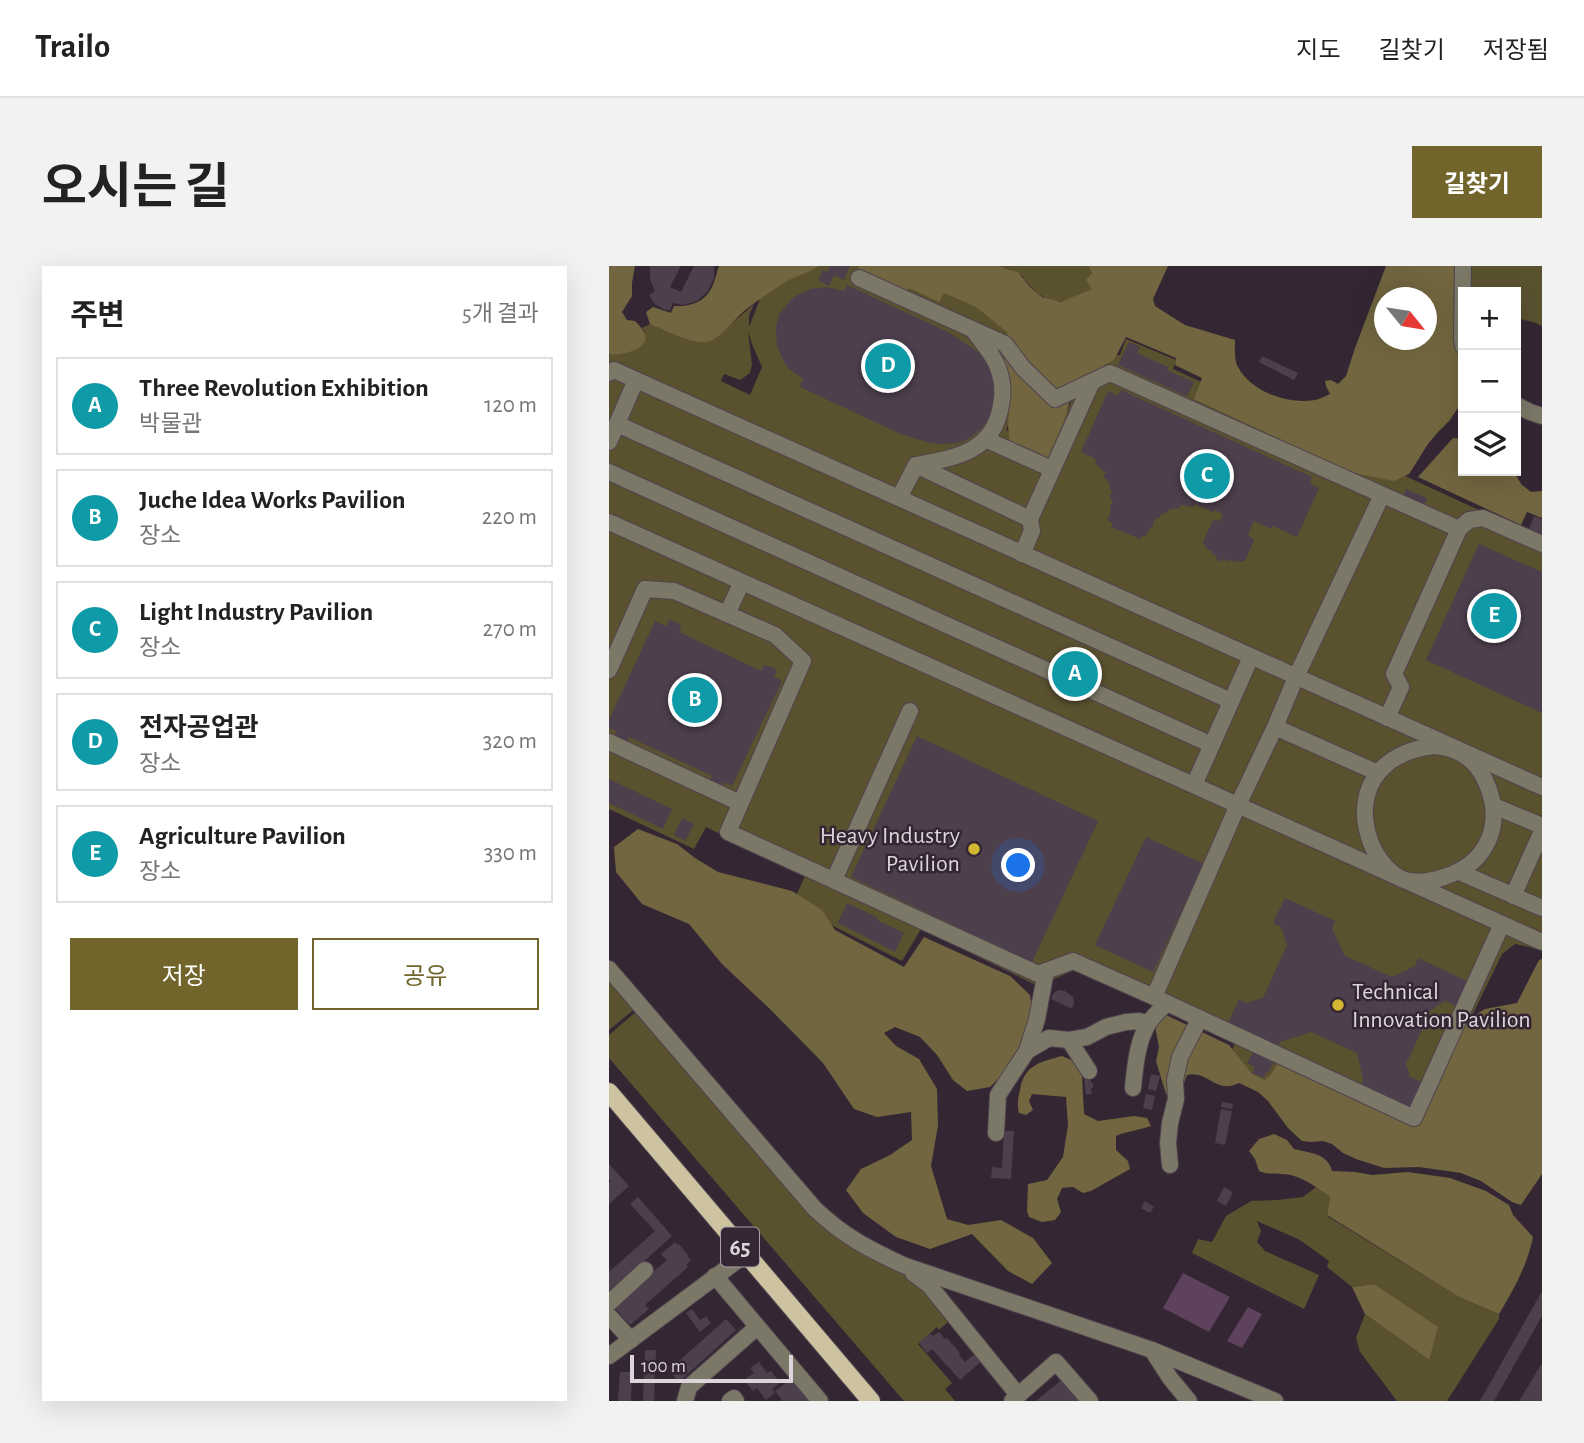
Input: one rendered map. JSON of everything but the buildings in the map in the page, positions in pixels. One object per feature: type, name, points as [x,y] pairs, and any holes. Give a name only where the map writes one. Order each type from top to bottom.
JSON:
[{"type":"main road","name":"65","points":[[609,1092],[871,1401]]},
{"type":"street","points":[[1463,266],[1463,287]]},
{"type":"street","points":[[859,278],[1005,344],[1023,368],[1055,398],[1110,373],[1459,530]]},
{"type":"street","points":[[916,465],[949,459],[969,451],[986,439],[1000,414],[1004,390],[996,362],[973,329]]},
{"type":"street","points":[[609,373],[614,370],[1542,787]]},
{"type":"street","points":[[609,442],[636,380]]},
{"type":"street","points":[[1022,554],[1032,531],[1030,519],[1091,382]]},
{"type":"street","points":[[1521,407],[1542,416]]},
{"type":"street","points":[[617,425],[1231,701]]},
{"type":"street","points":[[986,439],[1052,469]]},
{"type":"street","points":[[899,498],[916,465]]},
{"type":"street","points":[[916,465],[1030,519]]},
{"type":"street","points":[[609,472],[1212,745]]},
{"type":"street","points":[[1133,1088],[1142,1038],[1160,1000],[1238,805],[1382,495]]},
{"type":"street","points":[[1387,718],[1401,687],[1394,674],[1459,530],[1469,520],[1483,518],[1542,544]]},
{"type":"street","points":[[609,522],[1542,942]]},
{"type":"street","points":[[727,614],[742,582]]},
{"type":"street","points":[[609,670],[645,589],[674,591],[775,635],[803,661],[728,832],[1038,974],[1073,961],[1413,1118],[1502,924]]},
{"type":"street","points":[[1194,786],[1251,657]]},
{"type":"street","points":[[835,880],[910,711]]},
{"type":"street","points":[[1275,727],[1378,773]]},
{"type":"street","points":[[609,742],[740,803]]},
{"type":"street","points":[[1435,746],[1458,750],[1482,773],[1490,790],[1494,820],[1489,840],[1478,857],[1459,872],[1434,881],[1401,879],[1377,856],[1366,828],[1366,797],[1378,773],[1397,757],[1435,746]]},
{"type":"street","points":[[1494,806],[1542,829],[1513,896]]},
{"type":"street","points":[[1459,872],[1542,908]]},
{"type":"street","points":[[609,969],[815,1209],[847,1236],[903,1265],[1152,1350],[1275,1401]]},
{"type":"street","points":[[996,1133],[998,1095],[1027,1051],[1037,1019],[1046,971]]},
{"type":"street","points":[[1170,1164],[1169,1133],[1176,1099],[1175,1080],[1180,1057],[1200,1018]]},
{"type":"street","points":[[1027,1051],[1049,1038],[1069,1040],[1087,1037],[1106,1027],[1139,1021],[1148,1023]]},
{"type":"street","points":[[1069,1040],[1089,1071]]},
{"type":"street","points":[[609,1356],[746,1254]]},
{"type":"street","points":[[903,1265],[929,1285],[1015,1398],[1056,1362],[1090,1401]]},
{"type":"street","points":[[609,1303],[645,1270]]},
{"type":"street","points":[[715,1276],[820,1401]]},
{"type":"street","points":[[609,1316],[631,1340]]},
{"type":"street","points":[[685,1401],[689,1387],[757,1327]]},
{"type":"street","points":[[1152,1350],[1189,1401]]},
{"type":"street","points":[[730,1401],[734,1398],[736,1401]]},
{"type":"shaded area","points":[[609,266],[635,266],[632,296],[622,312],[627,320],[635,321],[645,336],[643,345],[639,348],[618,354],[609,354]]},
{"type":"shaded area","points":[[719,266],[818,266],[789,280],[760,299],[711,341],[693,341],[650,324],[646,312],[653,307],[671,313],[674,306],[699,302],[711,289]]},
{"type":"shaded area","points":[[788,266],[888,266],[999,313],[1026,345],[1024,387],[1006,430],[1049,450],[1084,374],[1105,356],[1120,355],[1126,339],[1176,360],[1173,369],[1542,539],[1542,950],[1515,944],[1502,954],[1418,1127],[1273,1085],[1226,1064],[1235,1043],[1075,970],[1038,986],[921,929],[902,961],[792,905],[805,876],[706,827],[694,849],[609,809],[609,333],[645,332],[642,328],[650,324],[713,340],[754,304],[749,315],[749,327],[760,299]],"holes":[[[748,331],[762,367],[750,395],[721,381],[724,374],[740,380],[750,373],[752,365]]]},
{"type":"shaded area","points":[[858,266],[998,266],[1018,272],[1042,297],[1061,302],[1092,289],[1086,280],[1092,273],[1088,266],[1168,266],[1153,299],[1155,306],[1185,325],[1235,340],[1237,364],[1244,376],[1261,390],[1283,398],[1305,401],[1317,400],[1330,394],[1325,381],[1331,380],[1338,384],[1346,376],[1374,298],[1374,350],[1437,350],[1437,287],[1378,287],[1386,266],[1460,266],[1458,408],[1428,444],[1409,474],[1394,481],[1349,472],[1194,399],[1202,378],[1175,365],[1176,358],[1126,337],[1114,360],[1096,370],[1073,389],[1064,422],[1046,462],[1010,444],[1009,382],[995,356],[997,343],[1052,391],[1009,344],[1007,332],[976,307],[944,293],[939,302],[909,288],[904,295],[861,274]]},
{"type":"shaded area","points":[[977,266],[1088,266],[1092,273],[1092,289],[1069,300],[1055,301],[1040,295],[1017,272]]},
{"type":"shaded area","points":[[1466,266],[1542,266],[1542,326],[1521,319],[1521,287],[1465,287]]},
{"type":"shaded area","points":[[1453,438],[1458,438],[1458,476],[1516,476],[1531,492],[1542,491],[1542,518],[1527,512],[1521,525],[1418,477]]},
{"type":"shaded area","points":[[638,829],[677,844],[718,872],[792,891],[822,910],[835,930],[904,967],[924,937],[1010,976],[1030,995],[1033,1016],[1015,1063],[990,1087],[967,1091],[953,1080],[937,1055],[920,1037],[895,1027],[884,1033],[896,1046],[919,1059],[937,1089],[938,1125],[931,1166],[947,1219],[968,1225],[1001,1220],[1033,1238],[1052,1263],[1032,1284],[1008,1271],[972,1234],[930,1249],[896,1237],[863,1213],[846,1190],[861,1169],[890,1155],[912,1140],[911,1112],[877,1117],[854,1109],[823,1063],[722,964],[689,924],[642,904],[616,872],[614,847]]},
{"type":"shaded area","points":[[1542,959],[1542,1174],[1521,1205],[1481,1181],[1461,1173],[1419,1167],[1384,1168],[1356,1159],[1323,1141],[1302,1141],[1288,1128],[1268,1101],[1258,1092],[1239,1083],[1224,1086],[1201,1076],[1187,1075],[1183,1086],[1171,1100],[1166,1094],[1156,1061],[1159,1047],[1155,1026],[1164,1014],[1229,1045],[1252,1074],[1265,1080],[1279,1062],[1412,1121],[1462,1023],[1485,1009],[1517,1003],[1539,960]]},
{"type":"shaded area","points":[[609,976],[636,1008],[609,1030]]},
{"type":"shaded area","points":[[638,1010],[811,1211],[912,1276],[950,1320],[939,1330],[937,1327],[918,1344],[952,1383],[945,1389],[955,1401],[904,1401],[609,1058],[609,1035]]},
{"type":"shaded area","points":[[1062,1056],[1076,1062],[1082,1076],[1084,1114],[1098,1121],[1134,1116],[1147,1118],[1151,1126],[1116,1136],[1116,1150],[1128,1161],[1130,1169],[1091,1191],[1083,1193],[1073,1187],[1062,1188],[1057,1199],[1061,1212],[1055,1220],[1042,1222],[1029,1217],[1028,1184],[1047,1180],[1063,1157],[1068,1125],[1066,1097],[1032,1094],[1029,1101],[1033,1110],[1026,1115],[1019,1113],[1018,1099],[1022,1082],[1029,1070],[1040,1063]]},
{"type":"shaded area","points":[[1274,1134],[1287,1140],[1294,1149],[1322,1157],[1332,1171],[1372,1175],[1408,1172],[1450,1178],[1486,1191],[1509,1205],[1513,1215],[1533,1237],[1519,1277],[1499,1314],[1459,1297],[1327,1215],[1330,1197],[1313,1185],[1294,1176],[1259,1171],[1249,1151],[1259,1139]]},
{"type":"shaded area","points":[[1316,1187],[1330,1197],[1327,1216],[1459,1297],[1499,1314],[1499,1319],[1447,1401],[1397,1401],[1360,1352],[1356,1338],[1365,1314],[1429,1360],[1374,1284],[1352,1287],[1327,1267],[1329,1261],[1300,1240],[1257,1221],[1261,1231],[1257,1242],[1265,1251],[1319,1275],[1304,1309],[1192,1253],[1198,1239],[1212,1242],[1226,1216],[1251,1201],[1303,1197]]},
{"type":"shaded area","points":[[1183,1273],[1230,1297],[1209,1332],[1163,1308]]},
{"type":"shaded area","points":[[1374,1284],[1438,1327],[1429,1360],[1365,1314],[1352,1287]]},
{"type":"shaded area","points":[[1248,1307],[1262,1314],[1242,1348],[1227,1341]]},
{"type":"place","name":"전자공업관","points":[[888,366]]},
{"type":"place","name":"Light Industry Pavilion","points":[[1207,476]]},
{"type":"place","name":"Agriculture Pavilion","points":[[1494,616]]},
{"type":"place","name":"Three Revolution Exhibition","points":[[1075,674]]},
{"type":"place","name":"Juche Idea Works Pavilion","points":[[695,700]]},
{"type":"place","name":"Heavy Industry Pavilion","points":[[974,849]]},
{"type":"place","name":"Technical Innovation Pavilion","points":[[1338,1005]]}]
